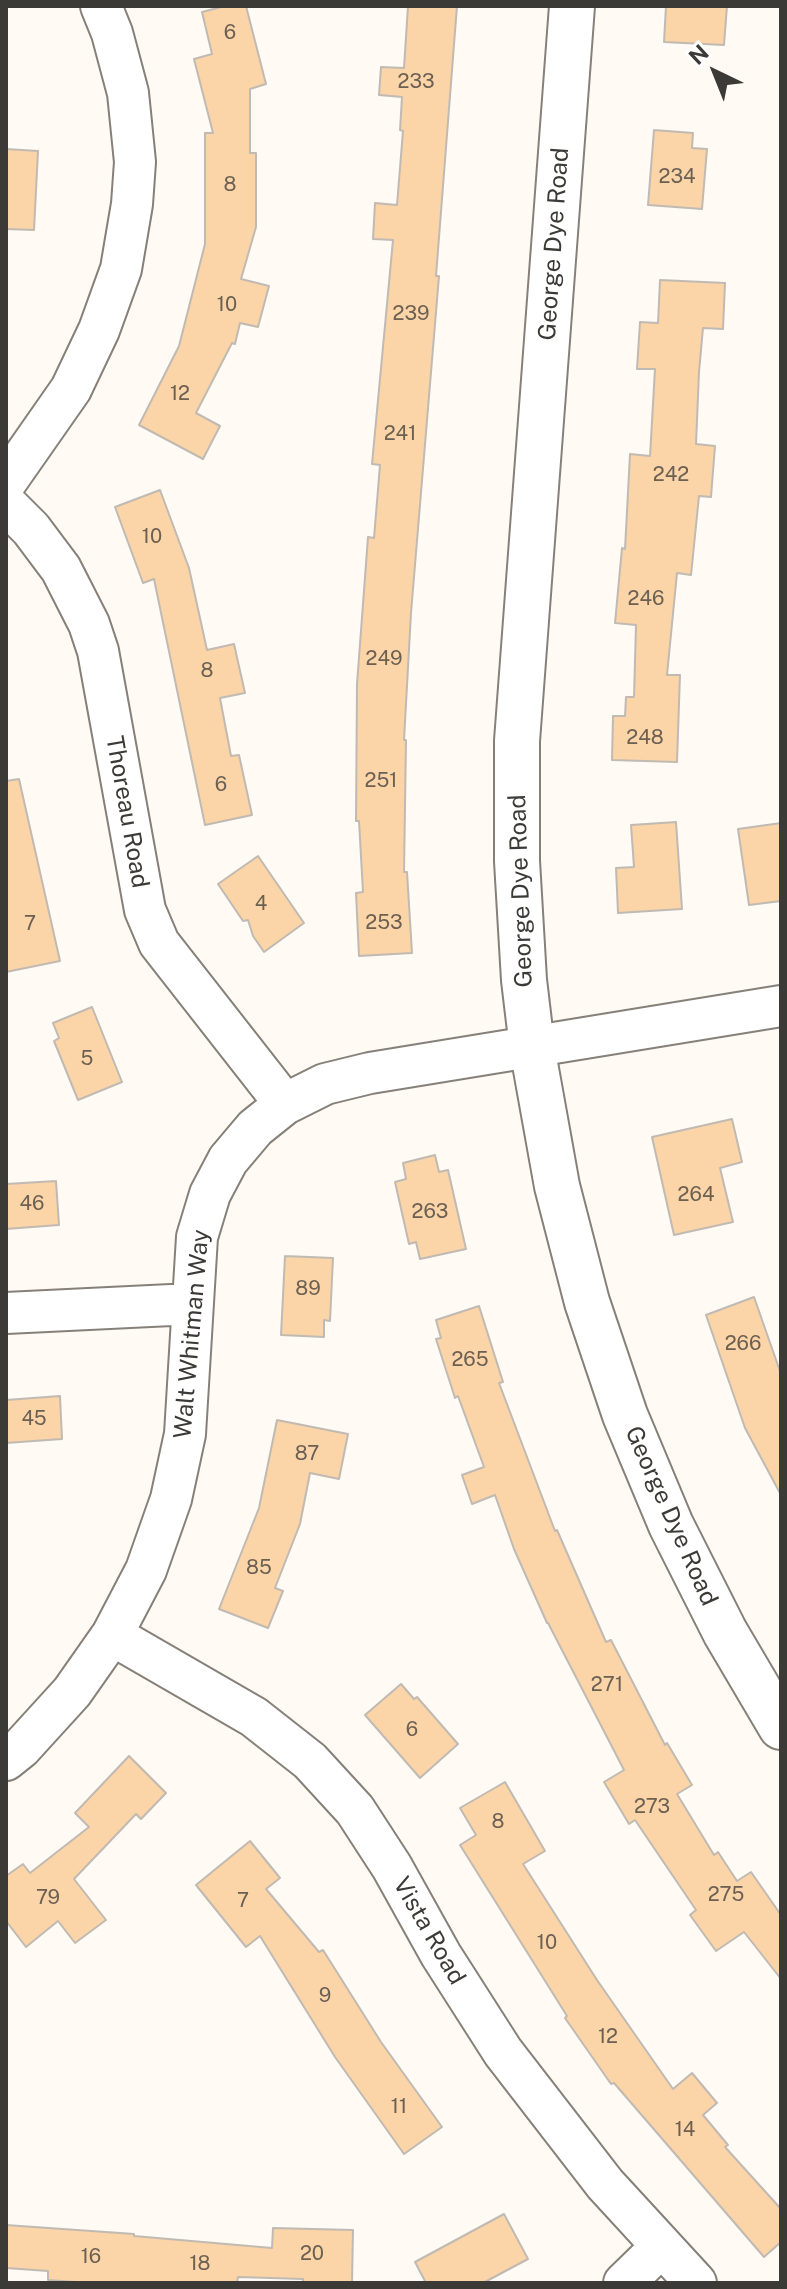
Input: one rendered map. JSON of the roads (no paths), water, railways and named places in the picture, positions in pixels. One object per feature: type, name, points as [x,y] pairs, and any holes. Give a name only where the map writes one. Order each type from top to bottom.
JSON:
[{"type":"street","points":[[6,482],[71,389],[99,330],[121,269],[132,204],[135,162],[128,93],[112,33],[101,6]]},
{"type":"street","name":"George Dye Road","points":[[572,6],[517,741],[517,861],[524,980],[532,1047],[557,1186],[587,1302],[625,1415],[671,1525],[725,1632],[781,1727]]},
{"type":"street","name":"Thoreau Road","points":[[6,504],[31,529],[61,569],[89,624],[98,651],[145,910],[159,943],[285,1104]]},
{"type":"street","name":"Walt Whitman Way","points":[[6,1760],[21,1748],[72,1692],[112,1635],[146,1570],[171,1499],[185,1434],[197,1237],[210,1194],[228,1160],[255,1128],[285,1104],[325,1084],[355,1076],[781,1006]]},
{"type":"street","points":[[6,1313],[192,1304]]},
{"type":"street","name":"Vista Road","points":[[112,1635],[254,1717],[310,1761],[346,1800],[392,1867],[441,1955],[503,2052],[572,2144],[696,2283]]},
{"type":"street","points":[[624,2283],[662,2246]]}]
